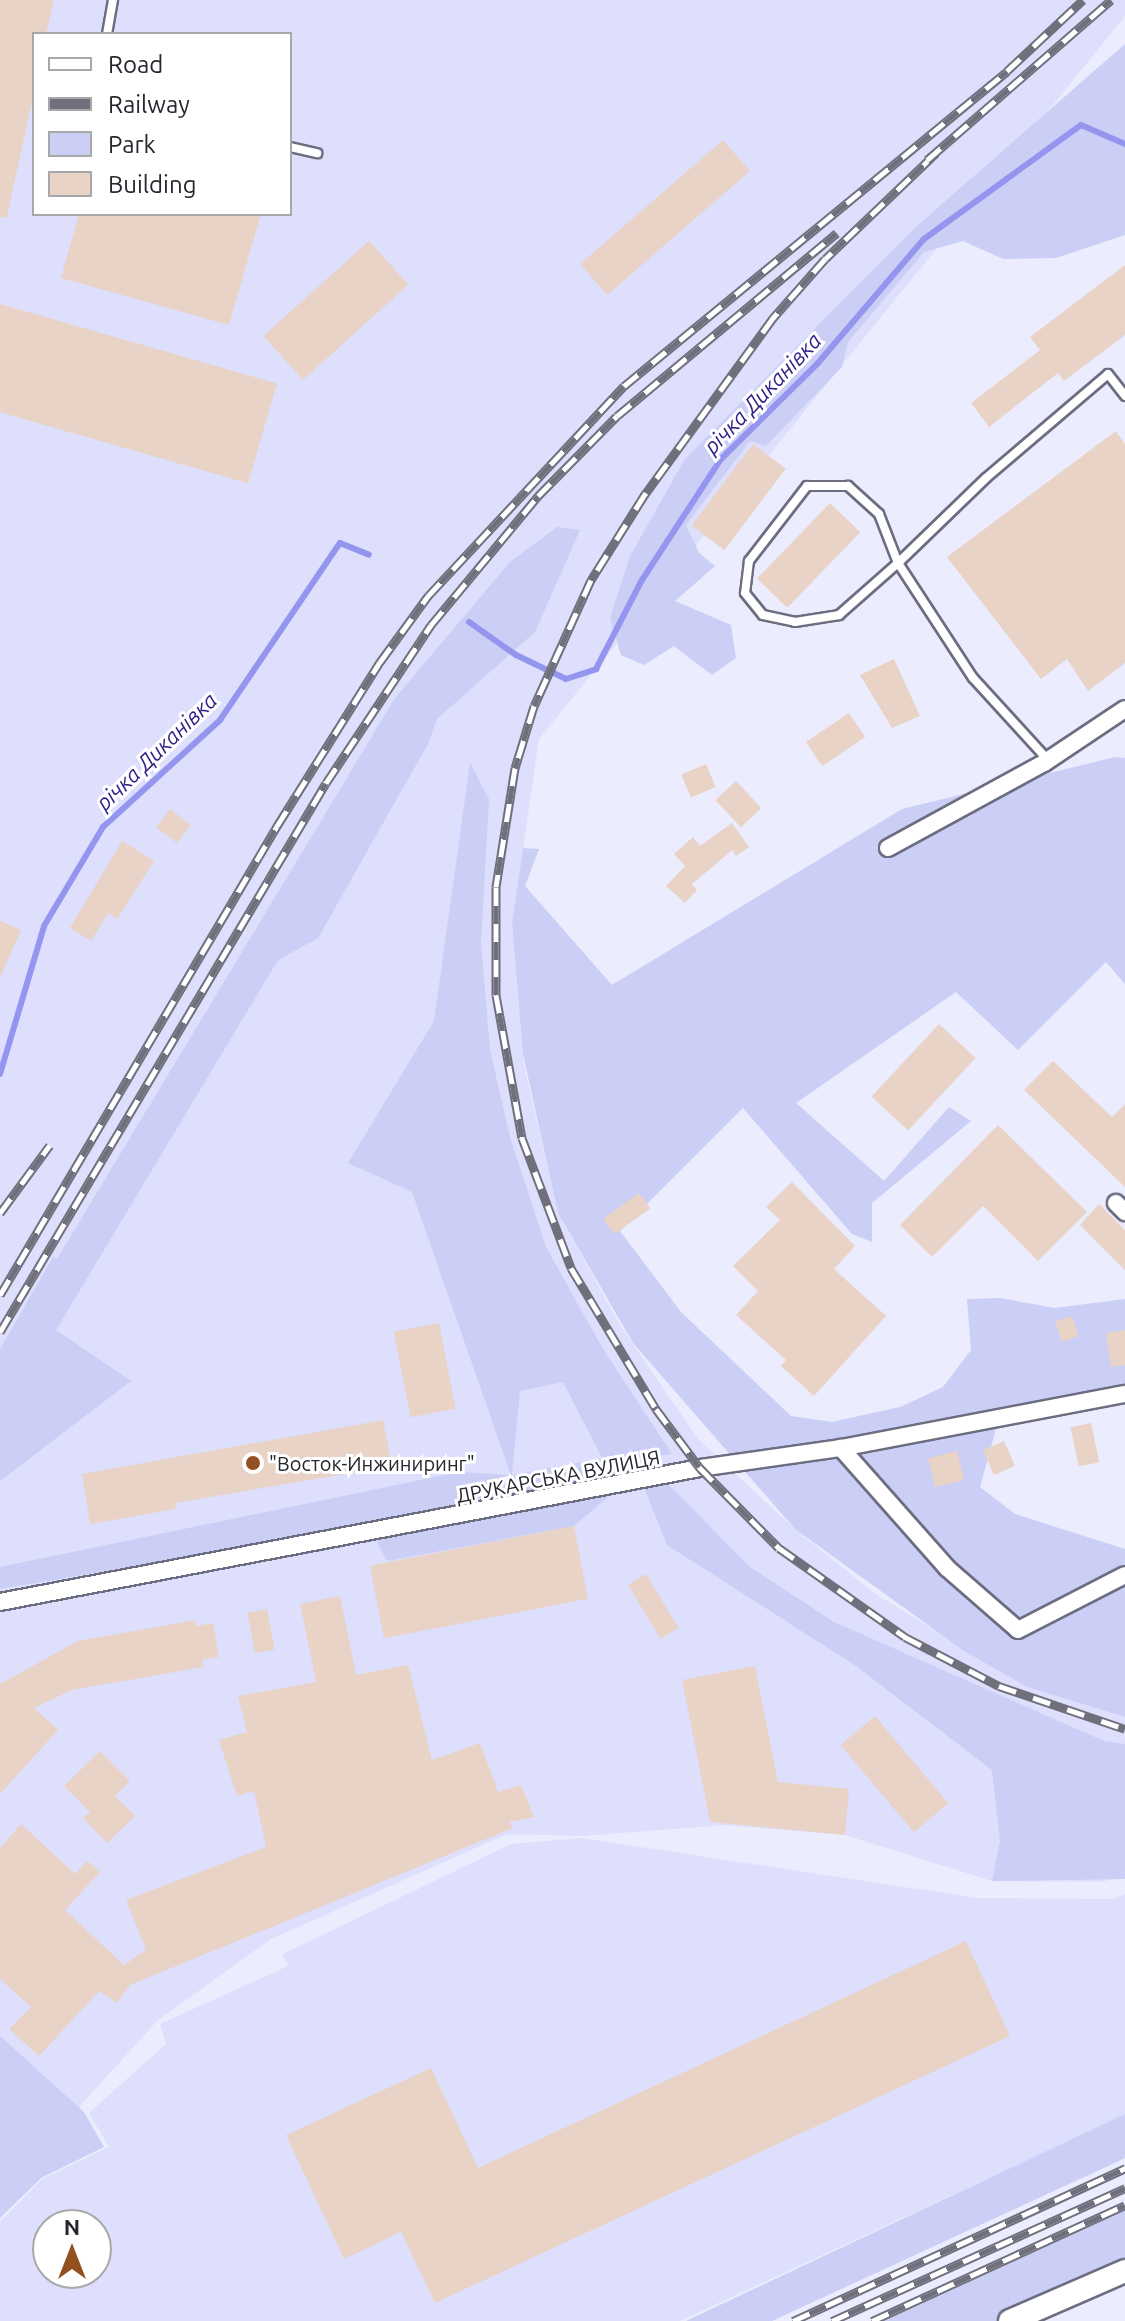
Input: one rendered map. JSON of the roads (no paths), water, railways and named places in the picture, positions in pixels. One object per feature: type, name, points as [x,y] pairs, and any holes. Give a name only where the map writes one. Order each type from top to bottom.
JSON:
[{"type":"main road","points":[[1010,2321],[1125,2271]]},
{"type":"street","points":[[888,848],[1048,760],[1125,709]]},
{"type":"street","name":"ДРУКАРСЬКА ВУЛИЦЯ","points":[[0,1602],[700,1468],[841,1448],[1125,1394]]},
{"type":"street","points":[[841,1448],[947,1568],[1018,1630],[1125,1575]]},
{"type":"lane","points":[[107,32],[113,0]]},
{"type":"lane","points":[[292,147],[317,153]]},
{"type":"lane","points":[[1048,760],[973,678],[898,563],[879,514],[848,486],[807,486],[749,561],[745,593],[763,615],[795,622],[839,615],[898,563],[986,478],[1108,374],[1125,396]]},
{"type":"waterway","name":"річка Диканівка","points":[[469,622],[516,655],[566,679],[596,669],[642,580],[721,459],[818,363],[924,239],[1081,125],[1125,144]]},
{"type":"waterway","name":"річка Диканівка","points":[[0,1074],[44,926],[103,827],[220,720],[340,543],[369,555]]},
{"type":"railway","points":[[0,1295],[277,826],[380,662],[428,596],[624,386],[1007,71],[1083,0]]},
{"type":"railway","points":[[927,160],[1111,0]]},
{"type":"railway","points":[[936,153],[825,259],[773,318],[645,494],[591,580],[534,706],[515,768],[496,887],[496,995],[522,1138],[571,1268],[656,1409],[700,1468],[779,1548],[905,1637],[999,1686],[1125,1729]]},
{"type":"railway","points":[[0,1332],[326,783],[431,625],[538,496],[617,416],[837,233]]},
{"type":"railway","points":[[0,1213],[50,1145]]},
{"type":"railway","points":[[793,2321],[1125,2168]]},
{"type":"railway","points":[[832,2321],[1125,2188]]},
{"type":"railway","points":[[872,2321],[1125,2205]]},
{"type":"place","name":"\"Восток-Инжиниринг\"","points":[[253,1463]]}]
